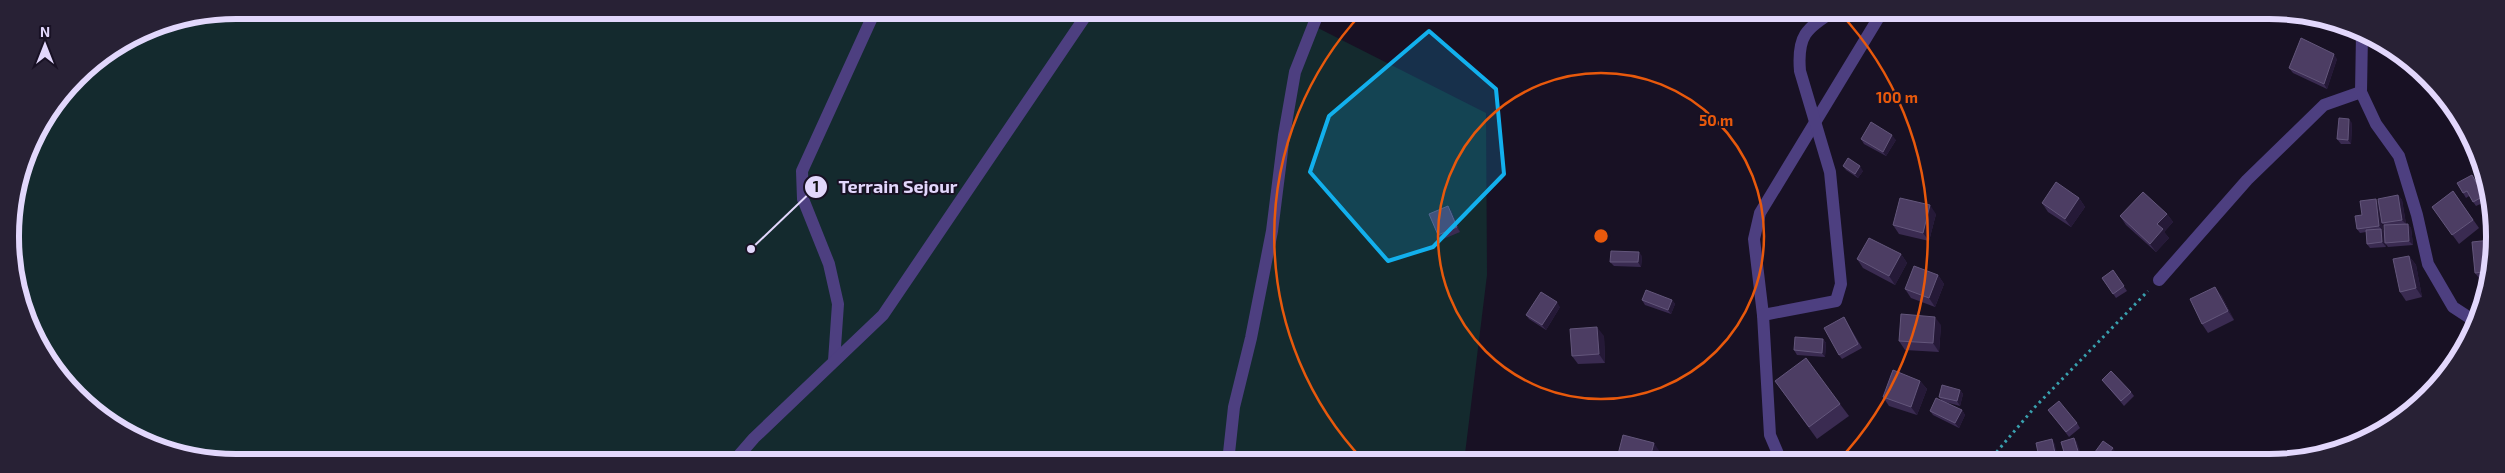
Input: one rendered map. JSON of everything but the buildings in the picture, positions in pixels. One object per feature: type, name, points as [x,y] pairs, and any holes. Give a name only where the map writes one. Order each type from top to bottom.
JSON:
[{"type":"street","points":[[834,362],[838,304],[829,264],[803,199],[802,171],[871,19]]},
{"type":"street","points":[[741,454],[754,438],[883,315],[1084,19]]},
{"type":"street","points":[[1229,454],[1234,407],[1251,338],[1272,231],[1284,135],[1295,72],[1316,19]]},
{"type":"street","points":[[1763,315],[1836,301],[1841,284],[1830,172],[1816,119],[1800,70],[1800,44],[1811,25],[1822,19]]},
{"type":"street","points":[[1777,454],[1770,435],[1763,315],[1754,239],[1756,225],[1760,212],[1878,19]]},
{"type":"street","points":[[2362,40],[2361,92],[2376,124],[2400,156],[2428,264],[2453,306],[2471,318]]},
{"type":"street","points":[[2159,280],[2247,180],[2324,105],[2361,92]]},
{"type":"path","points":[[1995,454],[2035,407],[2159,280]]},
{"type":"highlighted area","points":[[1429,31],[1496,89],[1504,174],[1433,247],[1388,261],[1310,172],[1329,116]]},
{"type":"green space","points":[[222,19],[1318,19],[1316,27],[1486,113],[1487,275],[1465,454],[222,454],[180,447],[140,432],[104,409],[73,380],[55,357],[41,333],[30,306],[23,279],[19,251],[19,222],[26,180],[35,153],[55,116],[73,93],[104,64],[140,41],[167,30],[194,23]]},
{"type":"place","name":"Terrain Sejour","points":[[751,249]]}]
